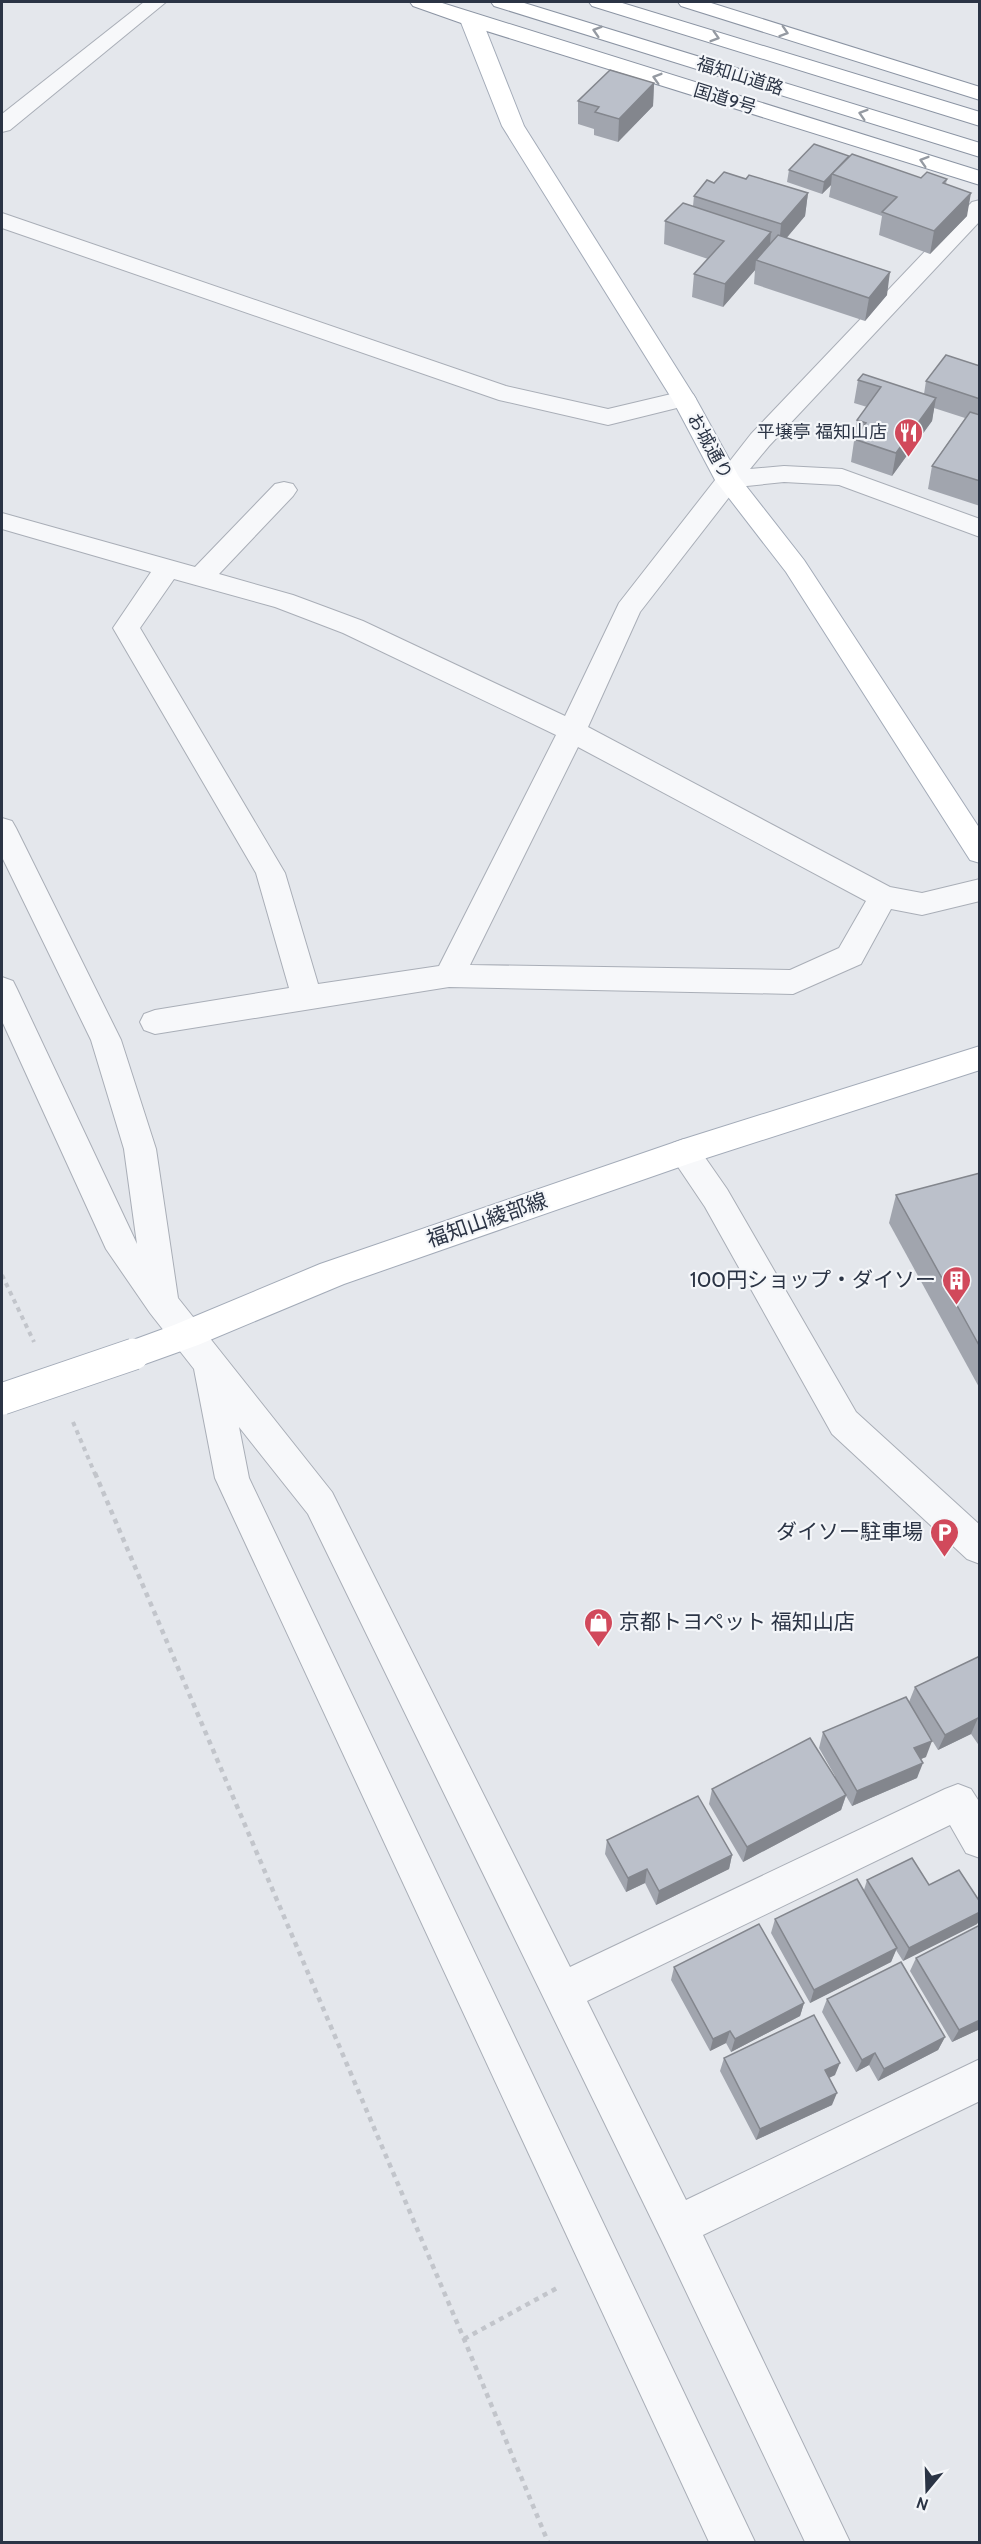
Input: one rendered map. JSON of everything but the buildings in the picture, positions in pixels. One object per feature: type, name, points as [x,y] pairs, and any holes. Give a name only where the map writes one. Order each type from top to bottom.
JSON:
[{"type":"main road","name":"国道9号","points":[[420,2],[472,11],[980,178]]},
{"type":"main road","name":"福知山道路","points":[[501,2],[980,150]]},
{"type":"main road","name":"福知山道路","points":[[599,2],[980,119]]},
{"type":"main road","points":[[688,2],[980,94]]},
{"type":"main road","name":"お城通り","points":[[472,11],[513,126],[684,399],[728,480],[795,566],[980,853]]},
{"type":"main road","name":"福知山綾部線","points":[[2,1399],[186,1335],[332,1274],[684,1152],[980,1059]]},
{"type":"street","points":[[2,125],[156,2]]},
{"type":"street","points":[[449,976],[572,731],[628,609],[759,440],[980,207]]},
{"type":"street","points":[[2,220],[499,392],[608,417],[684,399]]},
{"type":"street","points":[[728,480],[784,474],[842,477],[980,529]]},
{"type":"street","points":[[201,577],[284,490]]},
{"type":"street","points":[[2,521],[284,601],[353,627],[572,731],[883,897],[922,904],[980,890]]},
{"type":"street","points":[[168,568],[126,627],[270,873],[308,997]]},
{"type":"street","points":[[2,828],[106,1040],[140,1149],[162,1304]]},
{"type":"street","points":[[155,1022],[449,976],[794,982],[850,956],[883,897]]},
{"type":"street","points":[[2,989],[122,1249],[210,1366],[320,1503],[677,2226],[828,2542]]},
{"type":"street","points":[[684,1152],[716,1198],[844,1423],[980,1548]]},
{"type":"street","points":[[210,1366],[232,1478],[732,2542]]},
{"type":"street","points":[[561,1992],[958,1802],[980,1840]]},
{"type":"street","points":[[677,2226],[980,2079]]},
{"type":"path","points":[[2,1275],[37,1348]]},
{"type":"path","points":[[72,1420],[464,2339],[548,2542]]},
{"type":"place","name":"平壌亭 福知山店","points":[[908,458]]},
{"type":"place","name":"100円ショップ・ダイソー","points":[[957,1306]]},
{"type":"place","name":"ダイソー駐車場","points":[[944,1558]]},
{"type":"place","name":"京都トヨペット 福知山店","points":[[598,1648]]}]
